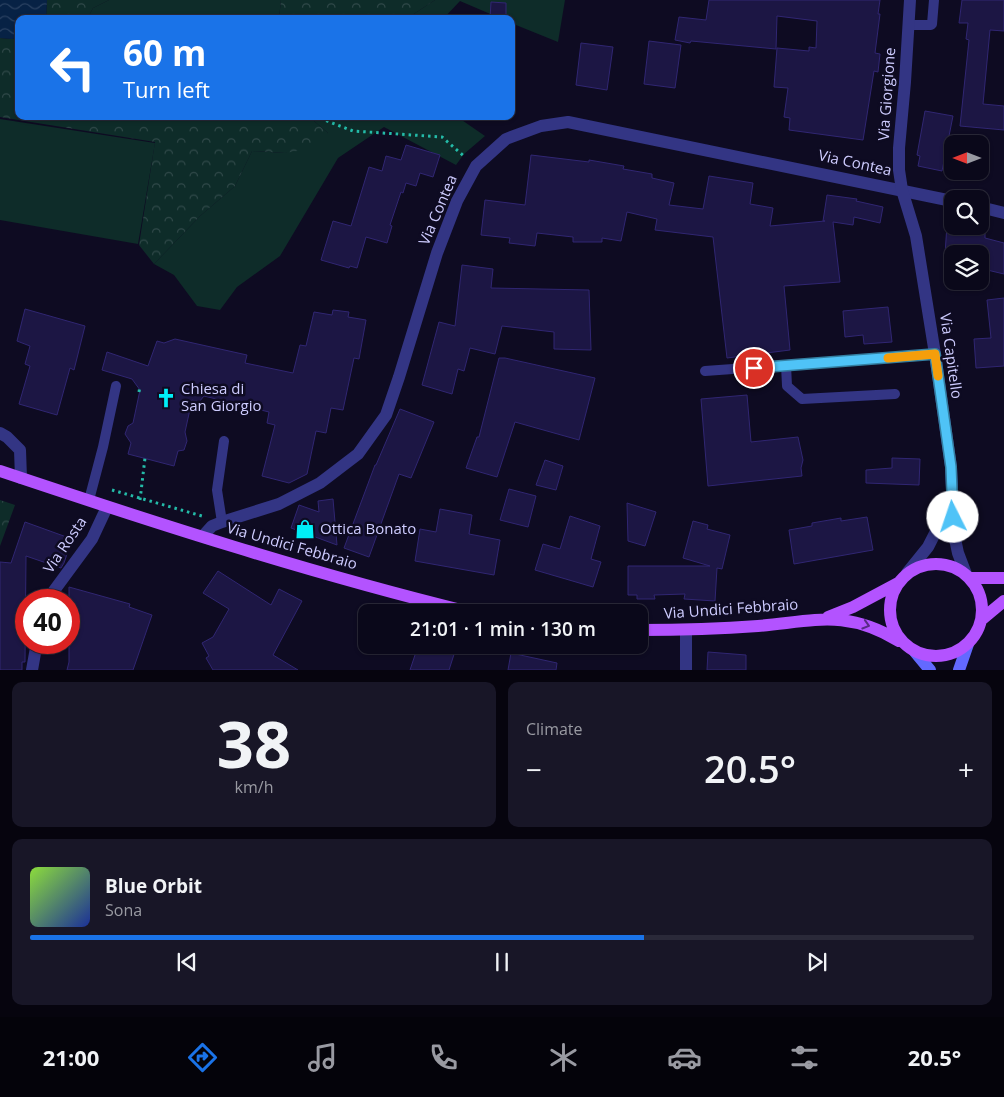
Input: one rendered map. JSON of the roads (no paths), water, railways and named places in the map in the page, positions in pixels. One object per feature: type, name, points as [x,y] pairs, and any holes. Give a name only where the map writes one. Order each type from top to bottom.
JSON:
[{"type":"main road","name":"Via Undici Febbraio","points":[[0,471],[208,538],[396,594],[436,604]]},
{"type":"main road","name":"Via Undici Febbraio","points":[[903,644],[895,633],[890,621],[889,608],[892,595],[898,583],[907,573],[921,565],[937,563],[952,566],[968,576],[1004,578]]},
{"type":"main road","points":[[959,670],[968,644],[977,633],[982,620],[982,605],[978,591],[968,576]]},
{"type":"main road","name":"Via Undici Febbraio","points":[[825,618],[853,607],[898,583]]},
{"type":"main road","points":[[982,620],[1004,601]]},
{"type":"main road","name":"Via Undici Febbraio","points":[[648,630],[759,626],[825,618],[854,621],[880,630],[915,652],[929,656],[943,656],[956,652],[968,644]]},
{"type":"main road","points":[[915,652],[930,670]]},
{"type":"street","name":"Via Giorgione","points":[[902,190],[899,148],[910,0]]},
{"type":"street","name":"Via Contea","points":[[222,522],[279,504],[320,483],[358,454],[364,446],[386,415],[437,253],[457,201],[476,166],[506,139],[541,126],[568,122],[944,199]]},
{"type":"street","name":"Via Capitello","points":[[902,190],[916,236],[935,354],[951,467],[954,534],[958,553],[968,576]]},
{"type":"street","points":[[989,209],[1004,213]]},
{"type":"street","points":[[0,433],[20,450],[21,478]]},
{"type":"street","name":"Via Capitello","points":[[907,573],[928,546],[952,500]]},
{"type":"street","name":"Via Rosta","points":[[54,589],[92,539],[107,507]]},
{"type":"street","points":[[208,538],[222,522]]},
{"type":"street","points":[[686,630],[686,670]]},
{"type":"street","points":[[32,670],[35,654]]},
{"type":"lane","points":[[908,25],[928,26],[932,24],[934,0]]},
{"type":"lane","points":[[705,371],[935,354]]},
{"type":"lane","points":[[786,365],[787,386],[802,399],[895,394]]},
{"type":"lane","points":[[89,500],[116,386]]},
{"type":"lane","points":[[222,522],[217,490],[224,441]]},
{"type":"water","points":[[0,0],[47,0],[46,15],[15,15],[15,38],[0,38]]},
{"type":"place","name":"Chiesa di San Giorgio","points":[[166,398]]},
{"type":"place","name":"Ottica Bonato","points":[[305,529]]}]
